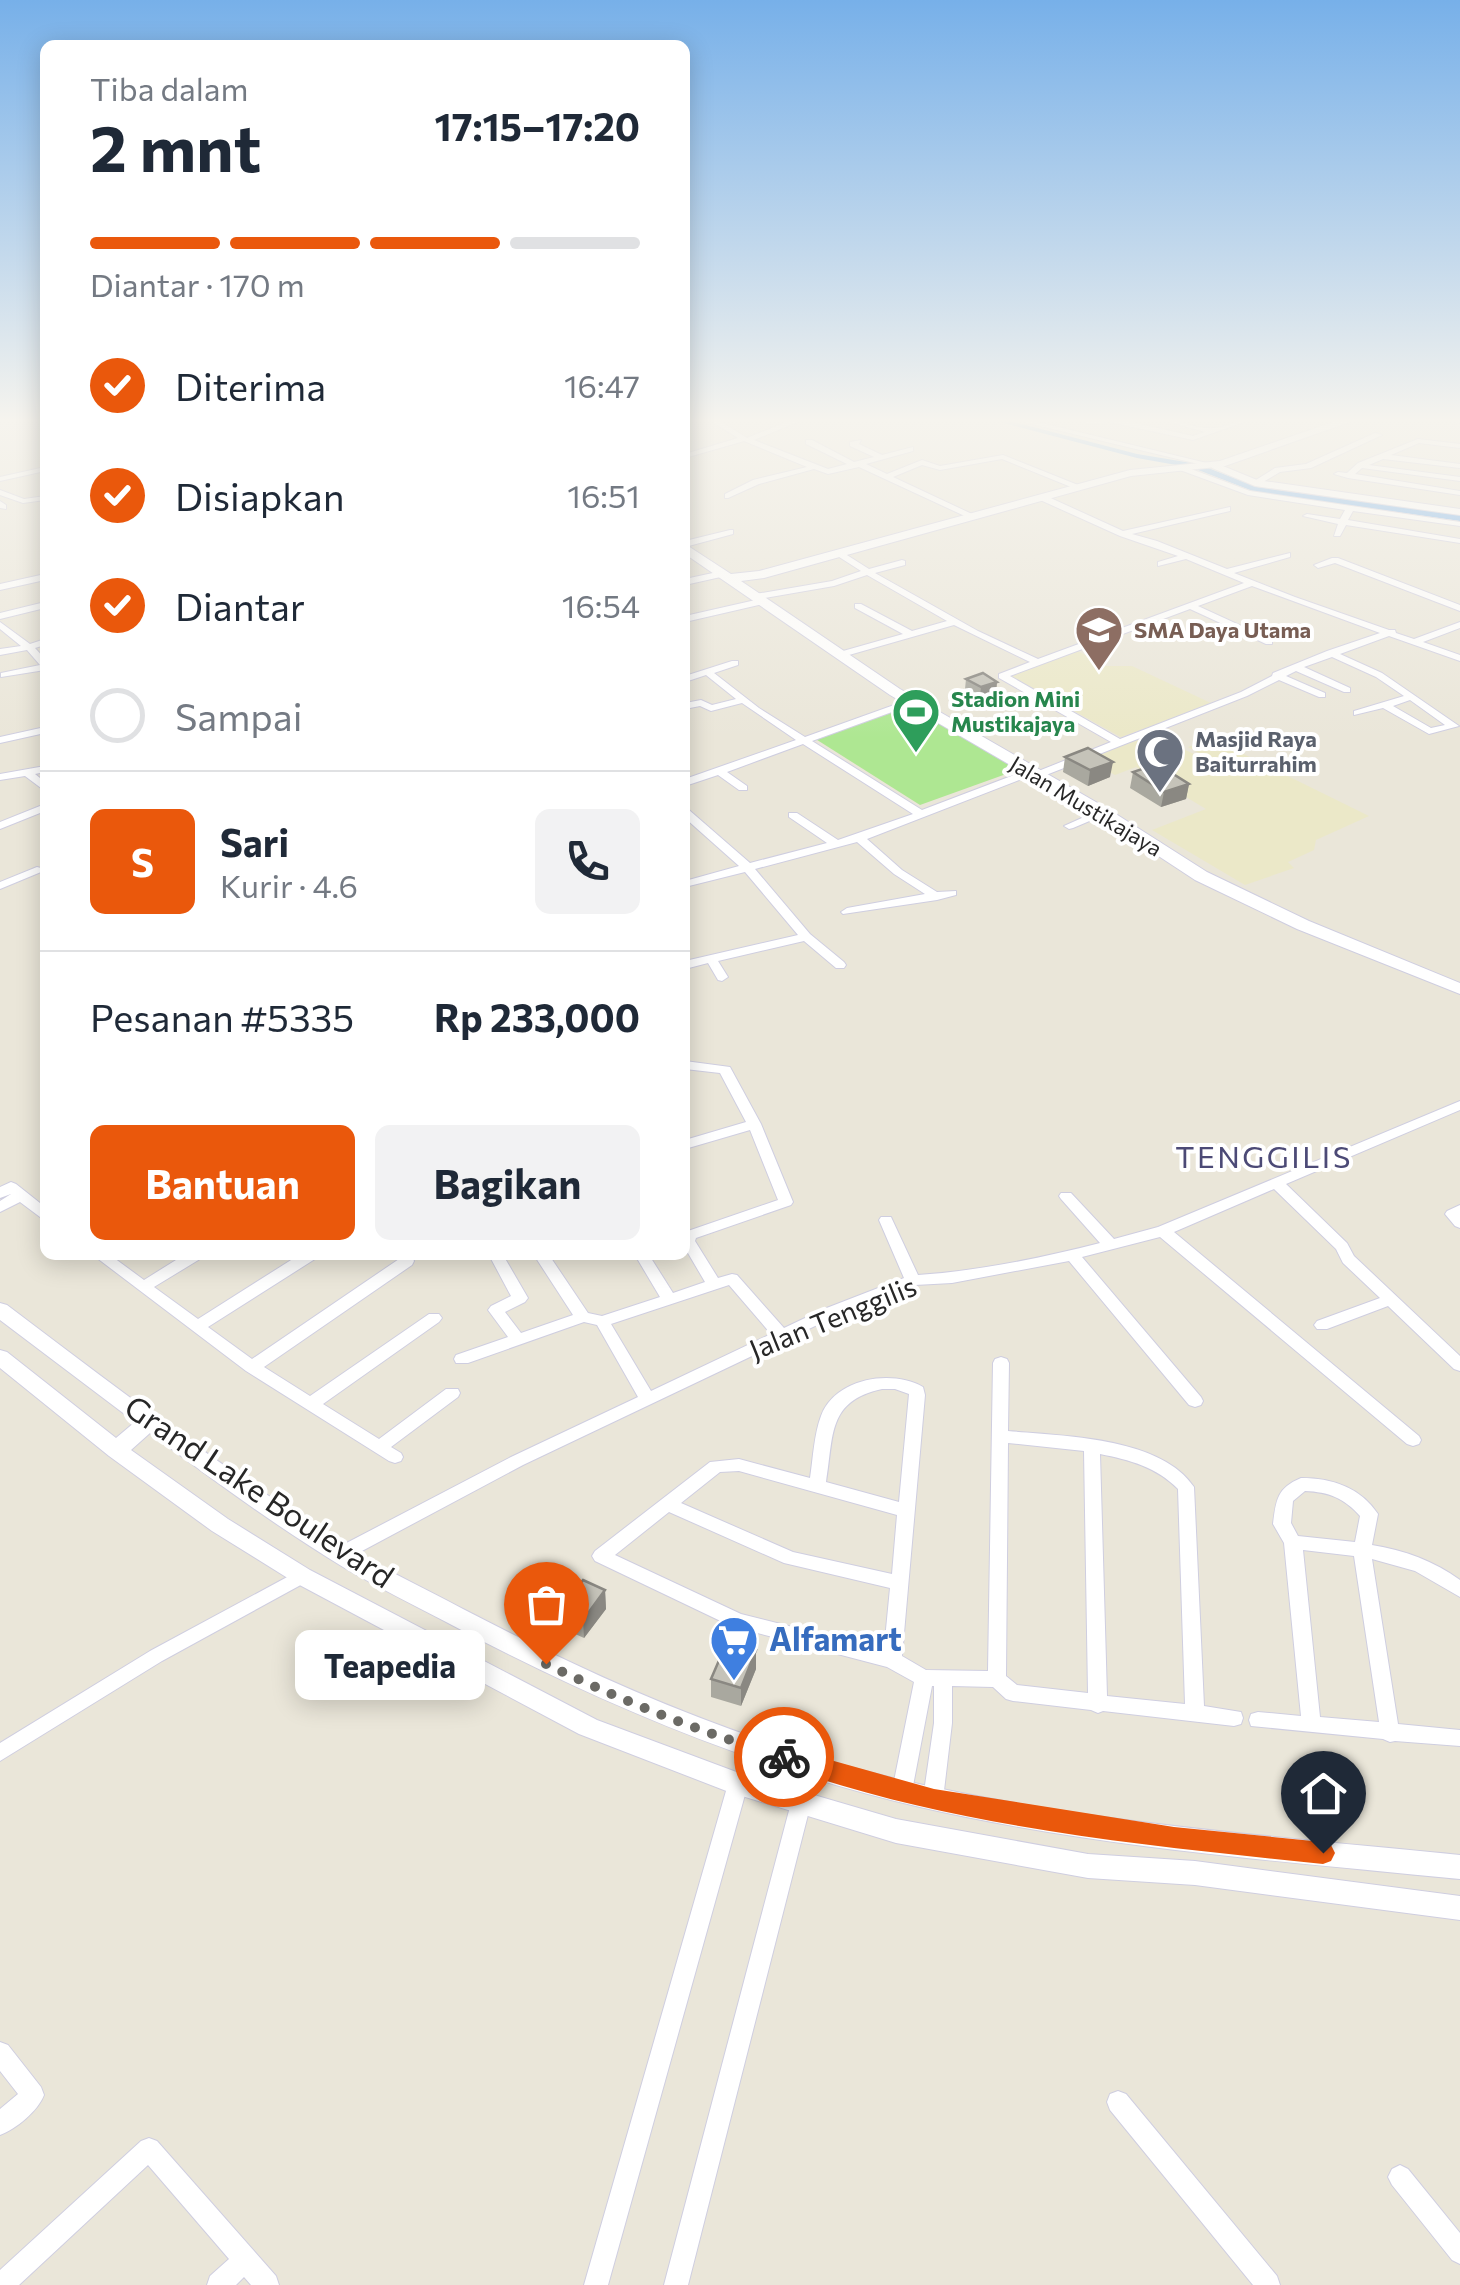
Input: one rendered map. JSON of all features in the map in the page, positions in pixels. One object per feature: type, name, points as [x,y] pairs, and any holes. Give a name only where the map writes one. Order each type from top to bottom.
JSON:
[{"type":"main road","points":[[725,576],[760,575],[939,525]]},
{"type":"main road","name":"Jalan Mustikajaya","points":[[690,550],[753,597],[911,702],[1102,812],[1232,893],[1460,989]]},
{"type":"main road","points":[[753,597],[760,575]]},
{"type":"street","points":[[1102,525],[1460,658]]},
{"type":"street","points":[[1123,534],[1153,525]]},
{"type":"street","points":[[1337,534],[1342,525]]},
{"type":"street","points":[[1358,525],[1460,542]]},
{"type":"street","points":[[1375,540],[1378,528]]},
{"type":"street","points":[[690,544],[730,532]]},
{"type":"street","points":[[1420,546],[1423,535]]},
{"type":"street","points":[[839,553],[957,622],[1034,661]]},
{"type":"street","points":[[1227,572],[1287,555]]},
{"type":"street","points":[[1160,564],[1186,556]]},
{"type":"street","points":[[1318,565],[1335,560],[1460,608]]},
{"type":"street","points":[[690,617],[753,597],[834,584],[902,563]]},
{"type":"street","points":[[690,581],[725,576]]},
{"type":"street","points":[[0,586],[40,579]]},
{"type":"street","points":[[1118,742],[1002,677],[1034,661],[1252,583]]},
{"type":"street","points":[[1442,602],[1460,594]]},
{"type":"street","points":[[1188,605],[1268,642]]},
{"type":"street","points":[[858,606],[912,636]]},
{"type":"street","points":[[0,616],[40,607]]},
{"type":"street","points":[[839,656],[957,622]]},
{"type":"street","points":[[1416,640],[1460,625]]},
{"type":"street","points":[[0,626],[40,660]]},
{"type":"street","points":[[690,883],[859,838],[1244,694],[1276,675],[1392,632]]},
{"type":"street","points":[[0,652],[40,644]]},
{"type":"street","points":[[1330,653],[1378,676],[1457,728]]},
{"type":"street","points":[[690,679],[734,664]]},
{"type":"street","points":[[4,676],[40,667]]},
{"type":"street","points":[[1296,667],[1348,690]]},
{"type":"street","points":[[709,673],[744,700],[919,813]]},
{"type":"street","points":[[1276,675],[1322,695]]},
{"type":"street","points":[[1358,714],[1411,696]]},
{"type":"street","points":[[690,705],[711,708],[744,700]]},
{"type":"street","points":[[690,781],[911,702]]},
{"type":"street","points":[[1383,704],[1429,731],[1457,728]]},
{"type":"street","points":[[0,740],[40,731]]},
{"type":"street","points":[[0,778],[40,769]]},
{"type":"street","points":[[26,771],[40,784]]},
{"type":"street","points":[[720,772],[743,788]]},
{"type":"street","points":[[0,826],[40,808]]},
{"type":"street","points":[[1070,826],[1102,812]]},
{"type":"street","points":[[793,815],[836,844]]},
{"type":"street","points":[[690,816],[746,866],[806,936],[840,966]]},
{"type":"street","points":[[859,838],[898,872],[937,897]]},
{"type":"street","points":[[0,886],[37,870]]},
{"type":"street","points":[[898,872],[911,901]]},
{"type":"street","points":[[847,912],[952,893]]},
{"type":"street","points":[[690,965],[806,936]]},
{"type":"street","points":[[711,959],[722,976]]},
{"type":"street","points":[[690,1066],[725,1070],[754,1124],[786,1202],[690,1235]]},
{"type":"street","name":"Jalan Tenggilis","points":[[341,1554],[517,1461],[782,1336],[913,1280],[952,1278],[1072,1255],[1163,1231],[1278,1184],[1412,1122],[1460,1105]]},
{"type":"street","points":[[690,1143],[754,1124]]},
{"type":"street","points":[[1278,1184],[1460,1365]]},
{"type":"street","points":[[0,1207],[11,1192],[40,1209]]},
{"type":"street","points":[[1066,1196],[1110,1245]]},
{"type":"street","points":[[1460,1210],[1452,1214],[1460,1223]]},
{"type":"street","points":[[886,1220],[913,1280]]},
{"type":"street","points":[[1163,1231],[1413,1440]]},
{"type":"street","points":[[690,1244],[713,1283]]},
{"type":"street","points":[[1072,1255],[1195,1400]]},
{"type":"street","points":[[107,1260],[252,1367],[395,1457]]},
{"type":"street","points":[[143,1287],[187,1260]]},
{"type":"street","points":[[197,1326],[302,1260]]},
{"type":"street","points":[[499,1260],[520,1298],[496,1310],[518,1340]]},
{"type":"street","points":[[544,1260],[583,1317]]},
{"type":"street","points":[[645,1260],[668,1297]]},
{"type":"street","points":[[252,1367],[407,1262]]},
{"type":"street","points":[[462,1359],[583,1317],[602,1321],[734,1279],[782,1336]]},
{"type":"street","points":[[1322,1326],[1391,1299]]},
{"type":"street","name":"Grand Lake Boulevard","points":[[0,1310],[341,1554],[511,1647],[616,1697],[736,1743],[934,1799],[1174,1838],[1460,1868]]},
{"type":"street","points":[[312,1403],[434,1318]]},
{"type":"street","points":[[602,1321],[648,1399]]},
{"type":"street","name":"Grand Lake Boulevard","points":[[0,1357],[116,1450],[220,1526],[302,1576],[588,1726],[738,1784],[896,1831],[1088,1866],[1195,1873],[1460,1908]]},
{"type":"street","points":[[997,1679],[1001,1363]]},
{"type":"street","points":[[817,1486],[833,1406],[847,1394],[900,1382],[917,1390],[892,1660]]},
{"type":"street","points":[[380,1447],[452,1392]]},
{"type":"street","points":[[116,1450],[151,1421]]},
{"type":"street","points":[[999,1436],[1092,1448],[1162,1463],[1180,1476],[1186,1486],[1195,1714]]},
{"type":"street","points":[[1092,1448],[1098,1704]]},
{"type":"street","points":[[906,1512],[728,1464],[708,1471],[601,1556],[737,1621],[892,1660],[934,1679],[997,1679],[1013,1693],[1234,1718]]},
{"type":"street","points":[[1311,1723],[1293,1542],[1282,1524],[1285,1498],[1301,1484],[1324,1484],[1341,1488],[1369,1514],[1362,1551],[1390,1734]]},
{"type":"street","points":[[666,1504],[790,1558],[900,1582]]},
{"type":"street","points":[[1293,1542],[1406,1557],[1460,1590]]},
{"type":"street","points":[[0,1753],[156,1656],[302,1576]]},
{"type":"street","points":[[492,1676],[511,1647]]},
{"type":"street","points":[[902,1791],[934,1679]]},
{"type":"street","points":[[934,1679],[944,1720],[934,1799]]},
{"type":"street","points":[[1258,1720],[1460,1738]]},
{"type":"street","points":[[596,2285],[738,1784]]},
{"type":"street","points":[[676,2285],[801,1802]]},
{"type":"street","points":[[0,2053],[33,2095],[0,2124]]},
{"type":"street","points":[[1118,2102],[1268,2285]]},
{"type":"street","points":[[1,2285],[149,2149],[267,2285]]},
{"type":"street","points":[[1400,2177],[1460,2252]]},
{"type":"street","points":[[219,2285],[245,2260]]},
{"type":"shaded area","points":[[1076,650],[1105,666],[1132,666],[1213,704],[1121,737],[1007,674]]},
{"type":"shaded area","points":[[1149,733],[1241,776],[1188,747],[1213,739],[1369,816],[1316,840],[1314,850],[1288,862],[1294,868],[1245,885],[1152,830],[1206,809],[1136,767],[1115,775],[1086,759]]},
{"type":"green space","name":"Stadion Mini Mustikajaya","points":[[912,706],[1020,769],[920,805],[814,738]]},
{"type":"building","points":[[983,673],[997,682],[981,687],[966,679]]},
{"type":"building","points":[[1088,748],[1113,762],[1090,770],[1065,757]]},
{"type":"building","points":[[1162,767],[1189,784],[1164,792],[1133,772]]},
{"type":"building","points":[[583,1580],[605,1590],[583,1620],[561,1609]]},
{"type":"building","points":[[727,1642],[756,1650],[741,1688],[711,1679]]},
{"type":"way so far","points":[[546,1664],[616,1697],[784,1757]]},
{"type":"place","name":"SMA Daya Utama","points":[[1099,672]]},
{"type":"place","name":"Stadion Mini Mustikajaya","points":[[916,754]]},
{"type":"place","name":"Masjid Raya Baiturrahim","points":[[1160,794]]},
{"type":"place","name":"Teapedia","points":[[546,1664]]},
{"type":"place","name":"Alfamart","points":[[734,1682]]},
{"type":"district","name":"TENGGILIS","points":[[1264,1158]]},
{"type":"route","points":[[784,1757],[934,1799],[1174,1838],[1323,1853]]}]
